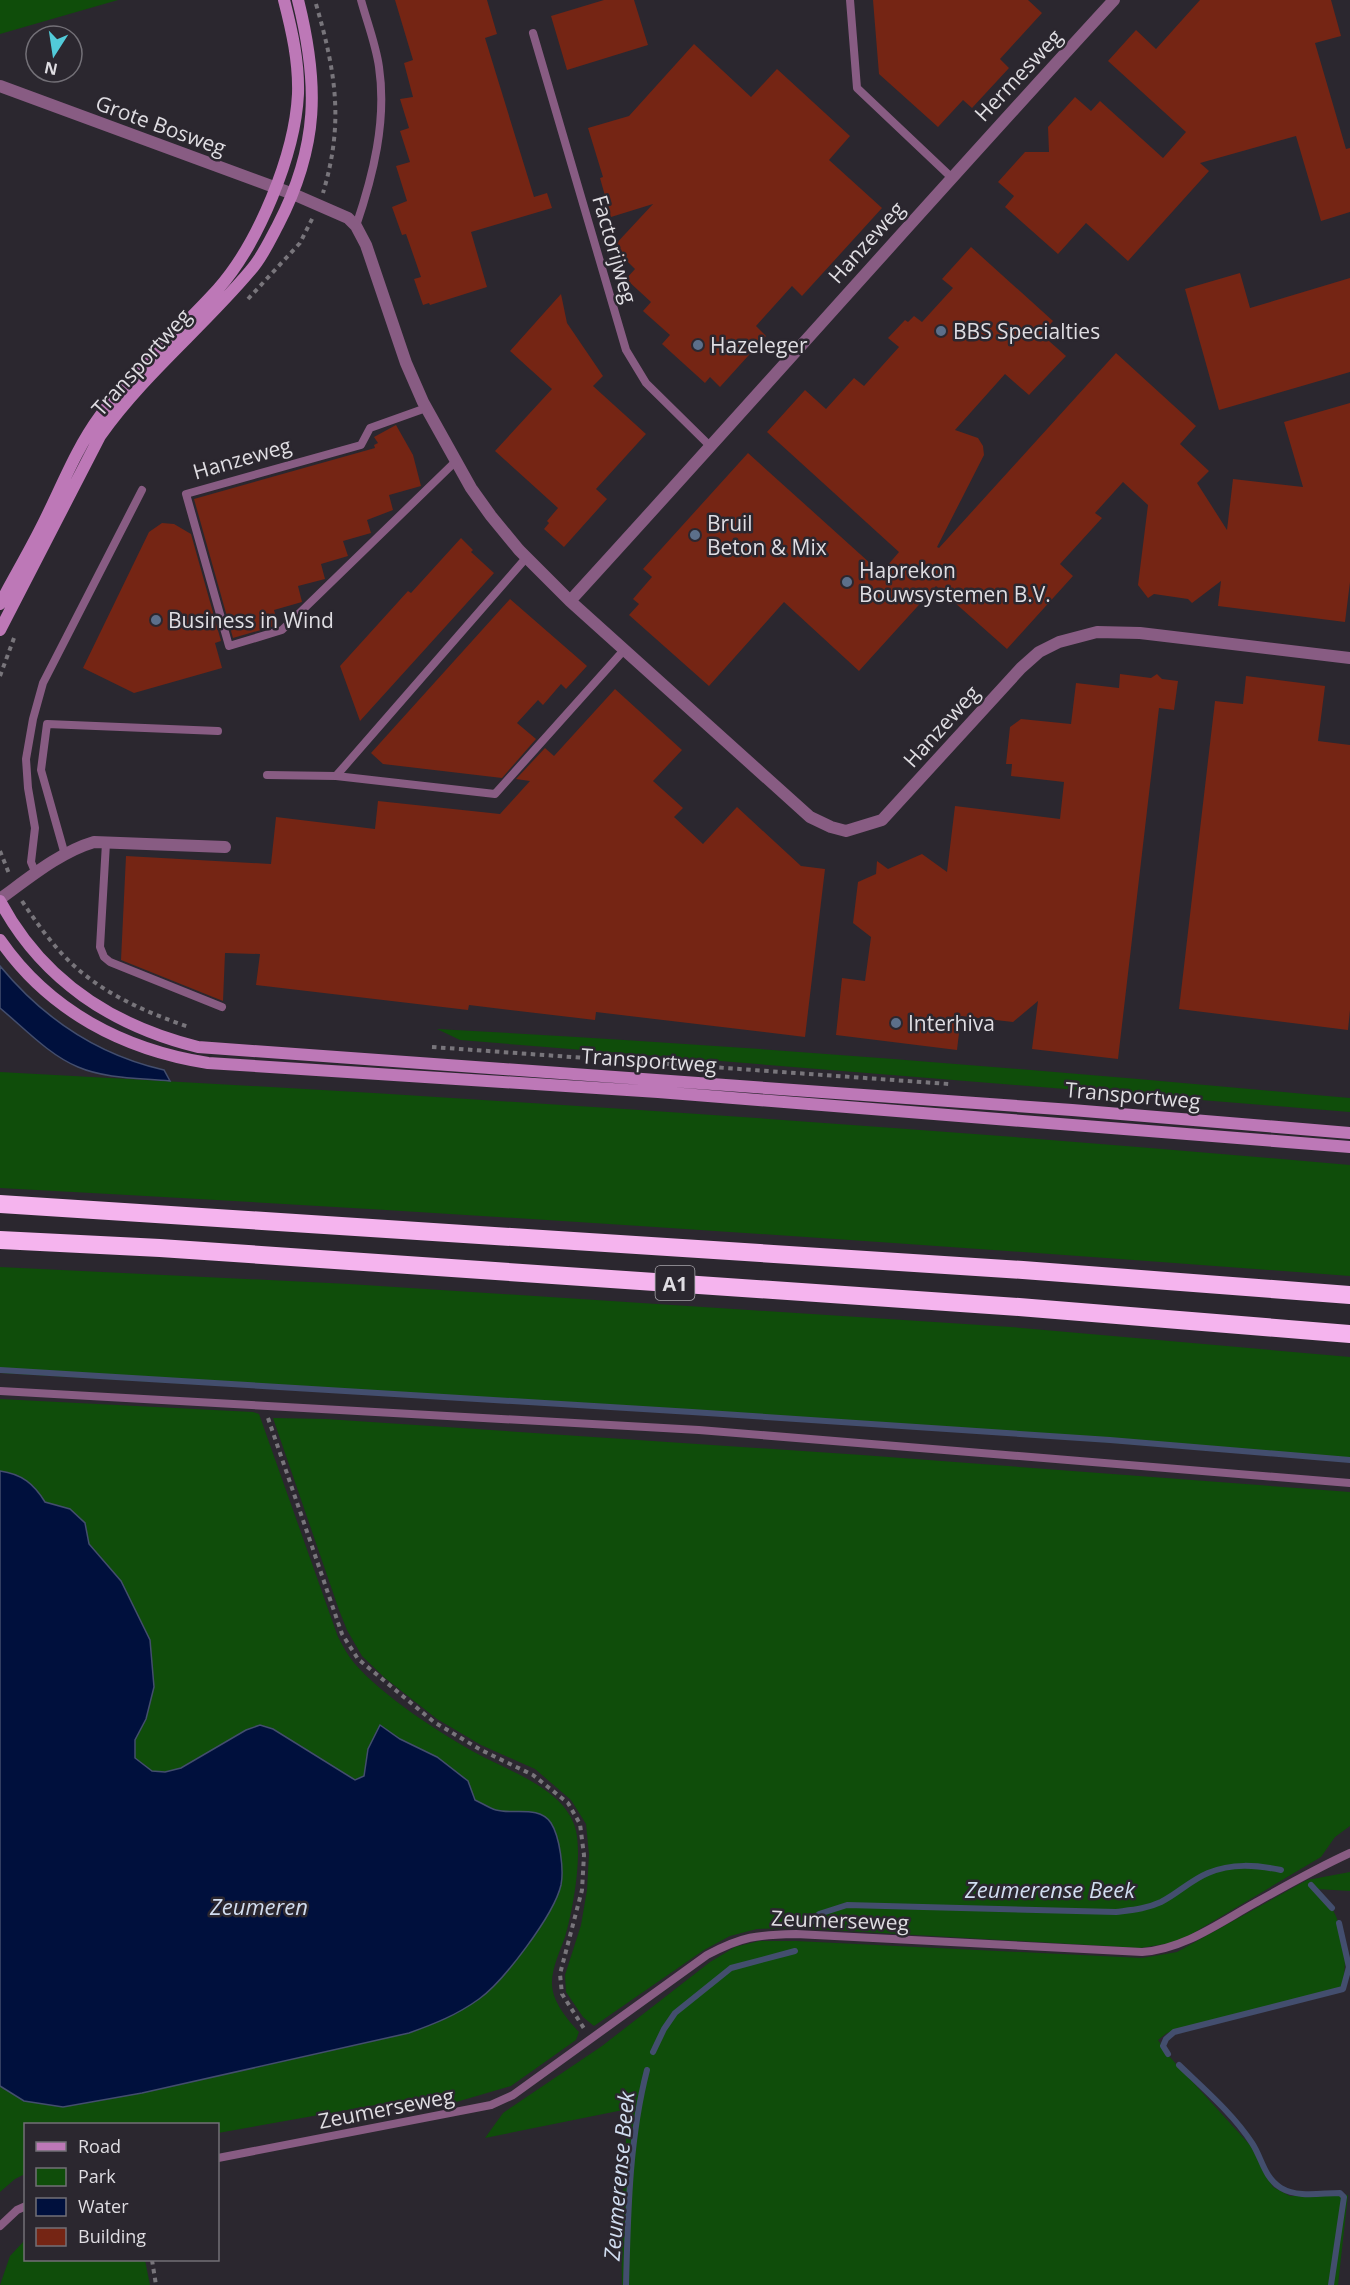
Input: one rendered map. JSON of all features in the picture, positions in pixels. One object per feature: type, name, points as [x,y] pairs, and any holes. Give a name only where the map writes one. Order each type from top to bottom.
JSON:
[{"type":"highway","name":"A1","points":[[0,1204],[1023,1270],[1350,1295]]},
{"type":"highway","name":"A1","points":[[0,1239],[172,1248],[1019,1307],[1350,1334]]},
{"type":"street","name":"Transportweg","points":[[0,604],[88,433],[119,392],[195,314],[232,272],[261,221],[275,187],[296,112],[298,92],[294,41],[284,0]]},
{"type":"street","name":"Transportweg","points":[[0,630],[100,436],[142,384],[252,269],[270,242],[292,194],[308,141],[313,96],[310,58],[298,0]]},
{"type":"street","name":"Hermesweg","points":[[951,177],[1114,0]]},
{"type":"street","name":"Grote Bosweg","points":[[0,86],[275,187]]},
{"type":"street","name":"Hanzeweg","points":[[570,601],[711,447],[951,177]]},
{"type":"street","points":[[275,187],[348,218],[356,226]]},
{"type":"street","name":"Hanzeweg","points":[[356,226],[366,245],[406,363],[426,408],[471,488],[491,516],[526,558],[570,601],[810,817],[831,827],[846,831],[859,829],[882,820],[1021,668],[1039,652],[1059,642],[1097,632],[1140,633],[1350,658]]},
{"type":"street","name":"Transportweg","points":[[225,847],[94,842],[79,846],[0,900],[27,942],[54,972],[75,990],[135,1027],[198,1047],[1061,1109],[1350,1133]]},
{"type":"street","name":"Transportweg","points":[[0,940],[30,975],[70,1010],[114,1037],[178,1058],[220,1064],[658,1092],[1350,1147]]},
{"type":"lane","points":[[356,226],[371,180],[381,116],[379,67],[361,0]]},
{"type":"lane","points":[[850,0],[857,87],[951,177]]},
{"type":"lane","name":"Factorijweg","points":[[533,33],[626,350],[646,383],[711,447]]},
{"type":"lane","name":"Hanzeweg","points":[[426,408],[370,428],[361,445],[186,494],[229,646],[282,630],[456,461]]},
{"type":"lane","points":[[36,874],[31,862],[35,828],[26,759],[33,719],[43,683],[142,490]]},
{"type":"lane","points":[[336,776],[526,558]]},
{"type":"lane","points":[[267,775],[336,776],[495,794],[624,650]]},
{"type":"lane","points":[[65,855],[41,770],[47,724],[218,731]]},
{"type":"lane","points":[[106,843],[100,947],[104,957],[110,962],[222,1007]]},
{"type":"lane","points":[[0,1391],[699,1430],[1350,1483]]},
{"type":"lane","name":"Zeumerseweg","points":[[219,2158],[491,2105],[513,2095],[707,1956],[732,1942],[756,1935],[796,1934],[1142,1953],[1157,1951],[1192,1938],[1311,1871],[1350,1853]]},
{"type":"lane","points":[[0,2226],[17,2210],[24,2207]]},
{"type":"path","points":[[245,302],[300,243],[320,205],[329,171],[336,127],[336,94],[333,65],[315,0]]},
{"type":"path","points":[[0,676],[16,633]]},
{"type":"path","points":[[264,1406],[342,1634],[358,1659],[434,1722],[481,1750],[532,1774],[568,1803],[580,1824],[584,1855],[582,1890],[560,1974],[562,1994],[592,2040]]},
{"type":"path","points":[[152,2261],[156,2285]]},
{"type":"green space","points":[[0,0],[118,0],[35,24],[24,24],[24,27],[0,34]]},
{"type":"green space","points":[[437,1029],[894,1059],[1350,1098],[1350,1112],[460,1040]]},
{"type":"green space","points":[[0,1072],[675,1112],[1350,1165],[1350,1276],[675,1228],[0,1188]]},
{"type":"green space","points":[[0,1267],[349,1284],[1011,1327],[1350,1357],[1350,1462],[866,1423],[0,1373]]},
{"type":"green space","points":[[0,1399],[259,1414],[338,1637],[352,1661],[380,1688],[428,1724],[545,1790],[567,1811],[574,1824],[577,1835],[578,1864],[574,1896],[565,1937],[554,1967],[552,1985],[558,2005],[579,2032],[576,2040],[511,2086],[446,2105],[443,2093],[219,2133],[219,2123],[24,2123],[24,2174],[0,2192],[0,2086],[4,2090],[142,2093],[409,2033],[438,2022],[472,2003],[506,1973],[521,1811],[497,1811],[475,1800],[468,1781],[437,1757],[400,1739],[380,1725],[368,1749],[364,1776],[354,1780],[273,1729],[246,1730],[181,1768],[165,1772],[152,1771],[135,1758],[135,1740],[146,1719],[154,1687],[150,1640],[121,1581],[89,1544],[85,1523],[70,1509],[45,1502],[8,1472],[0,1471]]},
{"type":"green space","points":[[273,1418],[326,1419],[862,1455],[1350,1492],[1350,1826],[1335,1837],[1321,1857],[1190,1935],[1171,1943],[1140,1948],[796,1928],[757,1929],[730,1936],[704,1950],[594,2026],[583,2017],[566,1992],[565,1975],[581,1925],[587,1890],[589,1854],[586,1824],[571,1800],[535,1769],[481,1745],[437,1719],[385,1678],[362,1656],[339,1610]]},
{"type":"green space","points":[[1350,1872],[1350,1891],[1317,1889],[1333,1909],[1342,1934],[1345,1960],[1342,1986],[1167,2033],[1158,2040],[1169,2056],[1250,2145],[1273,2187],[1290,2196],[1348,2195],[1338,2285],[622,2285],[621,2220],[628,2109],[485,2138],[503,2113],[602,2046],[710,1962],[735,1947],[759,1941],[796,1941],[1142,1958],[1177,1952],[1307,1880]]},
{"type":"green space","points":[[24,2241],[24,2261],[145,2261],[150,2285],[0,2285],[10,2256]]},
{"type":"water","points":[[0,966],[34,1002],[73,1032],[117,1055],[164,1070],[170,1081],[100,1074],[78,1067],[57,1056],[0,1008]]},
{"type":"water","name":"Zeumeren","points":[[0,1471],[27,1481],[45,1502],[70,1509],[85,1523],[89,1544],[121,1581],[150,1640],[154,1687],[146,1719],[135,1740],[135,1758],[152,1771],[165,1772],[181,1768],[246,1730],[260,1725],[273,1729],[355,1780],[364,1776],[368,1749],[380,1725],[400,1739],[437,1757],[468,1781],[475,1800],[496,1810],[533,1812],[546,1817],[554,1829],[559,1845],[561,1885],[549,1913],[538,1930],[514,1963],[489,1990],[471,2005],[436,2023],[409,2033],[142,2093],[63,2107],[24,2101],[0,2086]]},
{"type":"building","points":[[395,0],[487,0],[497,34],[485,38],[534,197],[547,193],[552,208],[471,232],[487,287],[430,305],[429,303],[423,305],[414,279],[421,277],[406,234],[402,235],[392,207],[407,201],[396,166],[410,162],[400,131],[409,128],[400,99],[413,97],[404,63],[413,60]]},
{"type":"building","points":[[604,0],[634,0],[648,45],[567,70],[551,16]]},
{"type":"building","points":[[873,0],[1028,0],[1042,13],[1000,59],[1009,68],[972,108],[963,100],[938,127],[879,74]]},
{"type":"building","points":[[1200,0],[1331,0],[1341,36],[1315,43],[1346,149],[1350,148],[1350,212],[1321,221],[1296,136],[1200,163],[1209,171],[1128,261],[1086,223],[1058,254],[1005,207],[1014,196],[998,182],[1025,152],[1049,152],[1048,127],[1075,97],[1091,111],[1100,101],[1163,158],[1186,132],[1108,61],[1136,30],[1156,49]]},
{"type":"building","points":[[694,44],[751,97],[777,69],[850,136],[829,160],[882,208],[802,296],[792,286],[756,326],[766,336],[720,387],[710,377],[705,383],[662,344],[670,335],[643,311],[651,302],[626,279],[635,269],[613,247],[653,204],[611,217],[600,178],[603,177],[588,128],[629,116]]},
{"type":"building","points":[[971,247],[1053,321],[1041,334],[1066,356],[1029,395],[1005,374],[955,430],[978,438],[983,446],[984,455],[937,547],[939,548],[1116,353],[1196,426],[1180,444],[1209,471],[1197,483],[1227,530],[1233,479],[1303,487],[1284,422],[1350,403],[1350,582],[1345,622],[1218,606],[1221,581],[1192,603],[1188,599],[1154,594],[1148,598],[1138,585],[1148,505],[1123,482],[1095,513],[1102,518],[1060,564],[1073,576],[1007,649],[936,586],[859,671],[784,602],[709,686],[629,615],[639,604],[633,599],[652,577],[643,569],[748,453],[881,573],[899,552],[767,432],[805,390],[826,409],[854,378],[864,386],[899,347],[888,338],[905,320],[908,322],[914,316],[922,322],[953,288],[942,279]]},
{"type":"building","points":[[1240,273],[1250,308],[1350,278],[1350,372],[1219,410],[1185,289]]},
{"type":"building","points":[[561,294],[567,323],[603,376],[593,386],[646,434],[596,489],[607,499],[564,547],[544,529],[549,523],[547,521],[558,508],[495,451],[552,389],[510,351]]},
{"type":"building","points":[[396,425],[413,455],[421,486],[389,495],[393,510],[367,520],[371,533],[343,541],[348,556],[321,564],[325,579],[298,586],[302,602],[274,610],[278,625],[233,638],[194,499],[375,448],[374,445],[378,443],[374,437]]},
{"type":"building","points":[[162,523],[174,524],[191,534],[221,641],[215,643],[222,668],[134,693],[83,668],[149,532]]},
{"type":"building","points":[[461,538],[473,550],[471,552],[494,573],[360,721],[340,666],[408,591],[411,593]]},
{"type":"building","points":[[510,599],[587,666],[566,689],[561,684],[543,705],[538,700],[517,723],[536,739],[502,778],[383,764],[371,753]]},
{"type":"building","points":[[1120,674],[1151,678],[1157,674],[1162,679],[1178,681],[1174,710],[1159,708],[1118,1059],[1032,1049],[1038,1001],[1013,1022],[961,1016],[957,1050],[836,1035],[842,978],[865,981],[871,937],[853,923],[858,882],[876,874],[877,861],[888,869],[922,854],[947,872],[955,806],[1060,819],[1064,782],[1011,776],[1012,764],[1006,764],[1010,727],[1021,719],[1071,724],[1076,683],[1119,688]]},
{"type":"building","points":[[1246,676],[1325,686],[1318,741],[1350,745],[1350,1010],[1348,1030],[1179,1009],[1215,701],[1243,704]]},
{"type":"building","points":[[615,689],[682,750],[653,781],[683,808],[674,817],[703,844],[737,807],[801,866],[825,869],[805,1037],[596,1012],[595,1020],[469,1005],[468,1010],[256,985],[260,954],[225,953],[223,1001],[121,960],[126,856],[271,864],[276,817],[375,829],[378,801],[500,814],[530,781],[516,779],[545,748],[554,756]]},
{"type":"waterway","points":[[0,1370],[692,1412],[1110,1440],[1350,1460]]},
{"type":"waterway","name":"Zeumerense Beek","points":[[814,1921],[819,1914],[847,1905],[1116,1912],[1155,1904],[1167,1899],[1202,1876],[1217,1870],[1244,1866],[1281,1870]]},
{"type":"waterway","name":"Zeumerense Beek","points":[[1311,1885],[1332,1908]]},
{"type":"waterway","name":"Zeumerense Beek","points":[[1168,2054],[1163,2046],[1166,2039],[1174,2032],[1343,1989],[1349,1967],[1339,1923]]},
{"type":"waterway","name":"Zeumerense Beek","points":[[653,2052],[675,2013],[731,1968],[795,1951]]},
{"type":"waterway","name":"Zeumerense Beek","points":[[1179,2065],[1236,2122],[1252,2143],[1275,2184],[1295,2193],[1340,2193],[1344,2197],[1331,2285]]},
{"type":"waterway","name":"Zeumerense Beek","points":[[626,2285],[633,2150],[647,2070]]},
{"type":"place","name":"BBS Specialties","points":[[941,331]]},
{"type":"place","name":"Hazeleger","points":[[698,345]]},
{"type":"place","name":"Bruil Beton & Mix","points":[[695,535]]},
{"type":"place","name":"Haprekon Bouwsystemen B.V.","points":[[847,582]]},
{"type":"place","name":"Business in Wind","points":[[156,620]]},
{"type":"place","name":"Interhiva","points":[[896,1023]]}]
